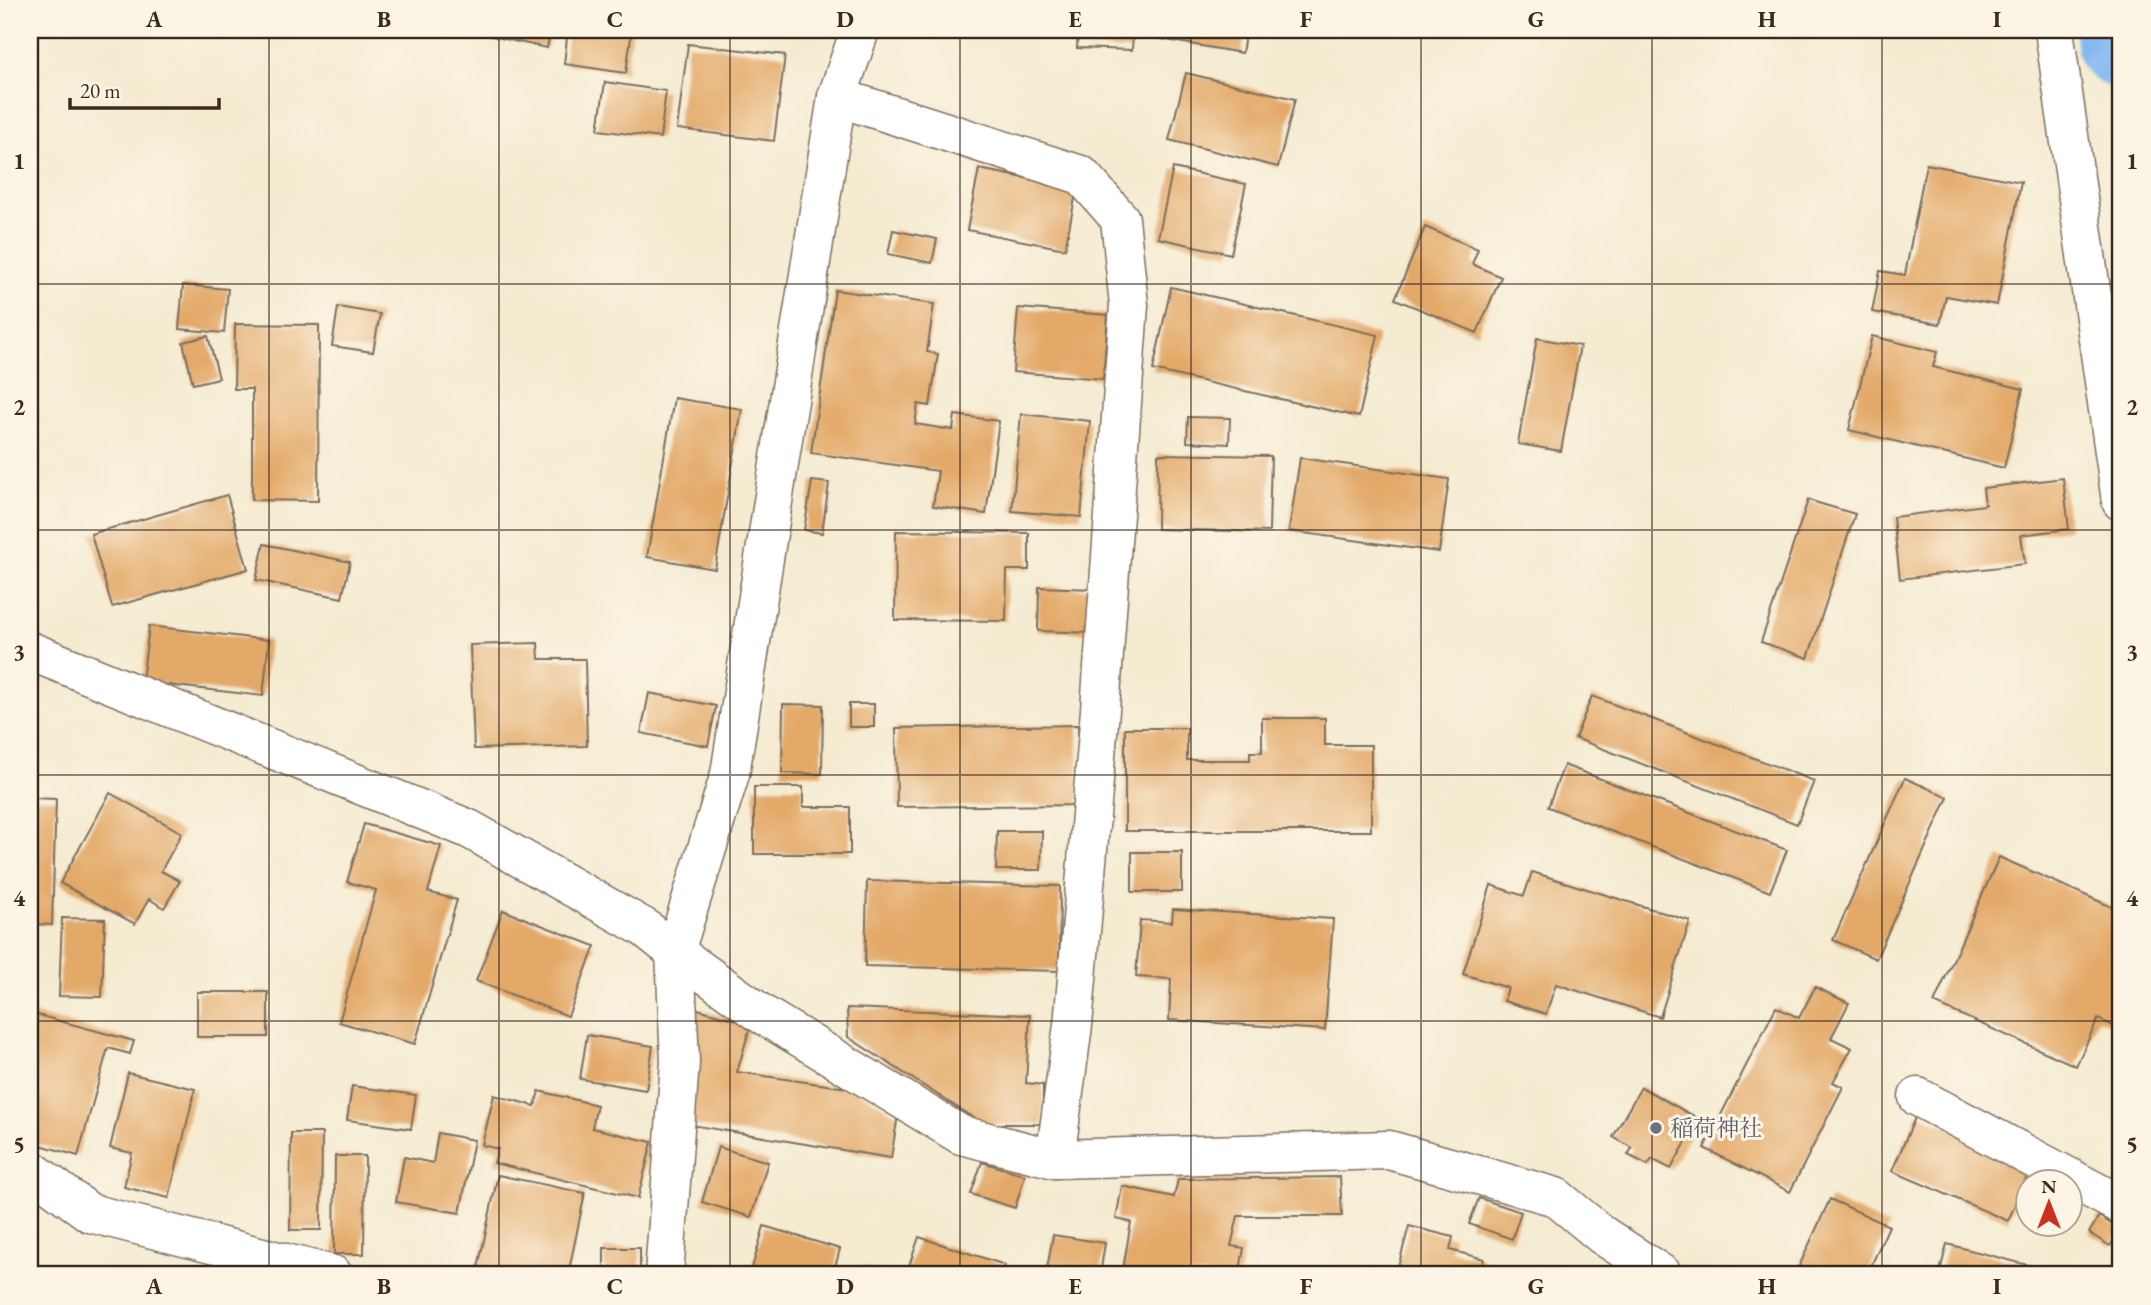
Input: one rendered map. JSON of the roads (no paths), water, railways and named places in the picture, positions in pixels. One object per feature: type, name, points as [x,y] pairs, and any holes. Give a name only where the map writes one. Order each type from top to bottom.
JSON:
[{"type":"street","points":[[664,1275],[680,1062],[675,952],[730,774],[837,97],[860,30]]},
{"type":"street","points":[[2054,30],[2116,428],[2121,501]]},
{"type":"street","points":[[837,97],[1081,175],[1120,219],[1129,305],[1100,709],[1073,1025],[1055,1159]]},
{"type":"street","points":[[30,651],[469,829],[645,928],[760,1013],[961,1135],[1055,1159],[1389,1150],[1556,1197],[1602,1235],[1663,1275]]},
{"type":"street","points":[[1919,1097],[2121,1205]]},
{"type":"street","points":[[30,1169],[90,1213],[333,1275]]},
{"type":"waterway","points":[[2119,30],[2121,44]]},
{"type":"place","name":"稲荷神社","points":[[1656,1128]]}]
